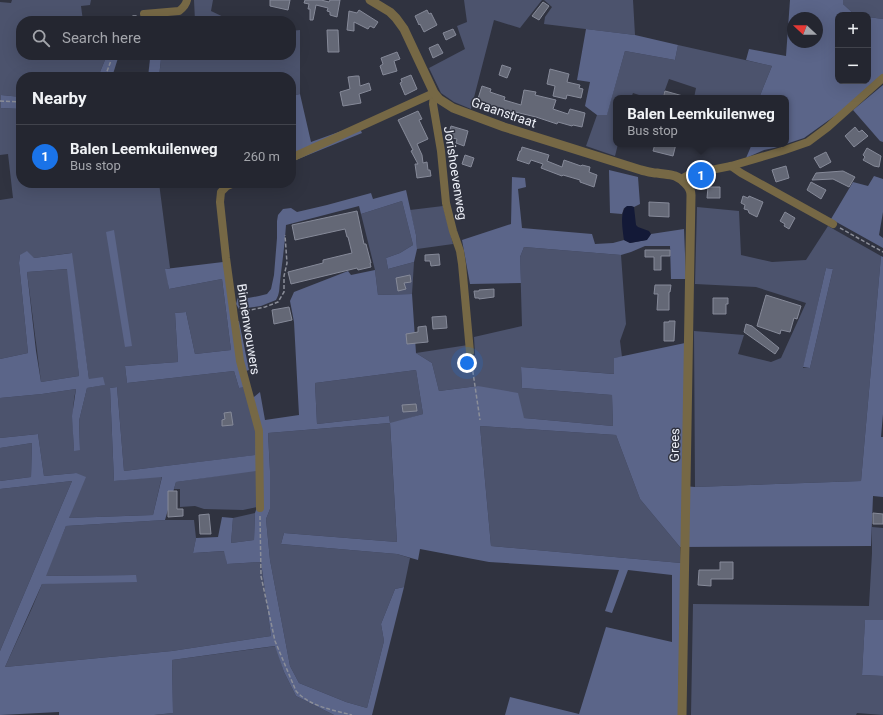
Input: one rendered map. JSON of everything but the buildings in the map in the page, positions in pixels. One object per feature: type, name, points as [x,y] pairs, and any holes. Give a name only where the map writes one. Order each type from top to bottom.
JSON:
[{"type":"street","points":[[144,14],[179,11],[188,0]]},
{"type":"street","name":"Graanstraat","points":[[370,0],[390,12],[396,18],[404,29],[434,93],[439,99],[453,108],[504,127],[641,170],[658,174],[675,175],[681,179]]},
{"type":"street","points":[[681,179],[694,172],[731,166],[808,142],[828,127],[883,78]]},
{"type":"street","points":[[296,156],[434,93]]},
{"type":"street","name":"Jorishoevenweg","points":[[434,93],[433,104],[441,151],[446,203],[453,232],[460,251],[462,264],[470,352]]},
{"type":"street","points":[[731,166],[833,224]]},
{"type":"street","name":"Grees","points":[[681,179],[691,190],[682,715]]},
{"type":"street","name":"Binnenwouwers","points":[[225,188],[221,192],[220,202],[233,313],[240,360],[260,431],[260,508]]},
{"type":"path","points":[[106,72],[111,60]]},
{"type":"path","points":[[0,101],[16,102]]},
{"type":"path","points":[[833,224],[883,252]]},
{"type":"path","points":[[233,313],[264,307],[278,302],[284,292],[284,276],[287,263],[285,235]]},
{"type":"path","points":[[470,352],[480,420]]},
{"type":"path","points":[[260,508],[261,576],[275,641],[296,692],[301,697],[322,707],[352,715]]},
{"type":"shaded area","points":[[12,0],[91,0],[90,5],[81,6],[82,16],[16,16],[16,60],[105,60],[100,72],[16,72],[16,96],[1,95],[1,108],[16,109],[16,188],[160,188],[170,268],[166,269],[169,289],[222,279],[231,350],[195,354],[186,312],[175,313],[178,362],[125,366],[127,383],[234,371],[239,388],[247,387],[256,433],[256,455],[124,471],[117,387],[110,388],[114,481],[162,476],[153,515],[69,518],[76,473],[44,476],[38,434],[0,438],[0,398],[76,389],[73,412],[74,450],[80,450],[79,421],[87,388],[104,385],[89,379],[71,253],[34,258],[20,255],[19,263],[28,353],[0,359],[0,200],[13,198],[8,154],[0,155],[0,2],[11,3]]},
{"type":"shaded area","points":[[194,0],[213,0],[211,11],[222,16],[195,16]]},
{"type":"shaded area","points":[[464,0],[542,0],[520,28],[494,20],[471,109],[454,102],[441,93],[429,68],[465,49],[457,26],[467,22]]},
{"type":"shaded area","points":[[544,0],[633,0],[635,35],[544,24],[545,17],[552,7]]},
{"type":"shaded area","points":[[790,0],[843,0],[843,4],[852,12],[835,12],[835,84],[871,84],[871,17],[883,19],[883,75],[843,110],[804,138],[789,143],[789,95],[760,95],[772,66],[746,60],[749,49],[786,56],[787,42],[787,48],[823,48],[823,12],[789,12]]},
{"type":"shaded area","points":[[843,0],[883,0],[883,19],[871,17],[871,12],[852,12],[843,4]]},
{"type":"shaded area","points":[[586,29],[635,35],[678,45],[675,60],[625,51],[607,115],[597,115],[585,106],[590,82],[577,80]]},
{"type":"shaded area","points":[[296,30],[300,30],[300,94],[296,95],[296,72],[160,72],[161,60],[296,60]]},
{"type":"shaded area","points":[[678,45],[772,66],[760,95],[695,95],[696,88],[669,79],[663,95],[639,95],[633,93],[632,95],[613,95],[613,147],[617,147],[615,156],[586,146],[597,115],[607,114],[625,51],[675,60]]},
{"type":"shaded area","points":[[105,60],[117,60],[114,72],[100,72]]},
{"type":"shaded area","points":[[150,60],[161,60],[160,72],[149,72]]},
{"type":"shaded area","points":[[883,85],[883,142],[880,141],[853,110]]},
{"type":"shaded area","points":[[300,94],[311,142],[358,125],[362,133],[296,160],[296,95]]},
{"type":"shaded area","points":[[1,95],[16,96],[16,109],[1,108]]},
{"type":"shaded area","points":[[751,147],[777,147],[764,150],[746,158]]},
{"type":"shaded area","points":[[609,170],[638,177],[640,204],[634,207],[631,206],[624,208],[622,214],[610,213]]},
{"type":"shaded area","points":[[874,176],[883,179],[883,212],[879,235],[883,238],[883,248],[831,219],[853,182],[868,186]]},
{"type":"shaded area","points":[[512,177],[525,178],[526,187],[518,189],[522,228],[592,234],[595,244],[613,243],[624,240],[630,243],[646,240],[651,234],[684,229],[686,279],[671,279],[670,246],[645,246],[621,255],[524,247],[520,257],[521,283],[470,284],[462,240],[511,224]]},
{"type":"shaded area","points":[[406,190],[416,235],[417,249],[414,262],[388,269],[386,258],[400,253],[413,245],[402,201],[361,214],[359,206],[286,225],[279,291],[276,300],[261,306],[239,309],[236,304],[238,297],[248,298],[259,296],[267,294],[271,289],[274,275],[277,221],[278,215],[283,209],[291,208],[297,212],[371,193],[373,199]]},
{"type":"shaded area","points":[[402,201],[413,245],[400,253],[386,258],[388,269],[414,262],[412,294],[378,295],[375,270],[361,214]]},
{"type":"shaded area","points":[[443,206],[453,244],[417,249],[416,235],[410,210]]},
{"type":"shaded area","points":[[627,206],[634,207],[636,225],[649,231],[651,234],[647,240],[630,243],[624,240],[622,217]]},
{"type":"shaded area","points":[[697,207],[739,211],[741,255],[772,262],[806,260],[828,226],[881,256],[861,481],[695,487],[694,331],[744,335],[738,354],[771,362],[781,358],[806,303],[756,287],[695,284]],"holes":[[[826,268],[833,269],[810,368],[803,368]]]},
{"type":"shaded area","points":[[114,230],[132,346],[125,347],[106,232]]},
{"type":"shaded area","points":[[524,247],[621,255],[626,324],[620,341],[622,357],[614,358],[615,374],[521,367],[522,388],[612,395],[613,426],[524,418],[478,386],[439,391],[432,363],[416,353],[468,345],[469,356],[475,355],[474,337],[522,326],[520,257]]},
{"type":"shaded area","points":[[27,251],[34,258],[72,253],[89,379],[103,377],[105,385],[87,388],[79,421],[80,450],[74,451],[72,416],[76,389],[0,398],[0,359],[28,353],[19,263],[20,255]],"holes":[[[67,269],[79,376],[41,382],[27,272]]]},
{"type":"shaded area","points":[[881,256],[883,257],[883,414],[881,437],[883,437],[883,497],[873,496],[871,546],[680,547],[640,499],[616,435],[480,426],[491,546],[681,563],[678,715],[505,715],[510,697],[579,714],[606,627],[672,642],[672,575],[628,570],[612,613],[605,611],[619,570],[489,562],[420,549],[418,560],[397,554],[281,544],[284,533],[397,542],[390,423],[268,433],[270,509],[266,519],[270,560],[290,666],[299,683],[346,702],[367,708],[384,641],[381,624],[395,589],[404,587],[372,715],[334,715],[296,696],[284,672],[275,646],[172,660],[173,713],[154,715],[59,715],[59,712],[0,715],[0,651],[72,481],[0,489],[0,481],[31,477],[32,443],[0,448],[0,438],[38,434],[44,476],[76,473],[86,477],[69,518],[153,515],[162,477],[114,481],[110,388],[117,387],[124,471],[255,455],[256,433],[248,402],[260,392],[265,420],[299,415],[294,322],[290,301],[294,292],[348,271],[351,275],[375,270],[378,295],[412,294],[416,353],[432,363],[439,391],[478,386],[518,393],[524,418],[613,426],[612,395],[522,388],[521,367],[614,374],[614,358],[685,343],[683,486],[695,487],[861,481]],"holes":[[[416,370],[423,414],[390,423],[389,416],[317,424],[315,383]],[[256,471],[257,507],[255,513],[254,540],[231,543],[233,518],[222,517],[218,537],[196,538],[193,553],[224,551],[227,564],[261,562],[271,636],[172,651],[5,667],[42,584],[137,582],[136,575],[46,576],[66,526],[165,520],[176,482]]]},
{"type":"shaded area","points":[[223,262],[233,321],[239,321],[249,370],[243,372],[247,387],[239,388],[234,371],[127,383],[125,366],[178,362],[175,313],[186,312],[195,354],[231,350],[222,279],[169,289],[165,269]]},
{"type":"shaded area","points":[[826,268],[833,269],[810,368],[803,367]]},
{"type":"shaded area","points":[[68,269],[79,376],[41,382],[27,272]]},
{"type":"shaded area","points":[[416,370],[423,414],[390,424],[397,542],[284,533],[281,544],[397,554],[410,558],[404,587],[395,589],[381,624],[384,641],[367,708],[346,702],[299,683],[290,666],[270,560],[266,519],[270,509],[268,433],[390,423],[389,416],[317,424],[315,383]]},
{"type":"shaded area","points":[[480,426],[616,435],[640,499],[680,547],[681,563],[491,546]]},
{"type":"shaded area","points":[[32,443],[31,477],[0,481],[0,448]]},
{"type":"shaded area","points":[[256,470],[257,507],[243,510],[204,509],[195,506],[180,507],[180,489],[174,489],[176,482]]},
{"type":"shaded area","points":[[72,481],[0,651],[0,489]]},
{"type":"shaded area","points":[[255,513],[254,540],[231,543],[233,518]]},
{"type":"shaded area","points":[[165,520],[194,520],[196,538],[193,553],[225,551],[227,564],[261,562],[271,636],[172,651],[5,667],[42,584],[135,575],[45,576],[66,526]]},
{"type":"shaded area","points":[[872,527],[883,528],[883,620],[865,621],[862,675],[883,676],[883,715],[857,713],[856,715],[691,715],[693,604],[869,606]]},
{"type":"shaded area","points":[[865,620],[883,620],[883,676],[862,675]]},
{"type":"shaded area","points":[[276,646],[284,672],[296,696],[334,715],[154,715],[173,713],[172,660]]},
{"type":"place","name":"Balen Leemkuilenweg","points":[[701,175]]}]
